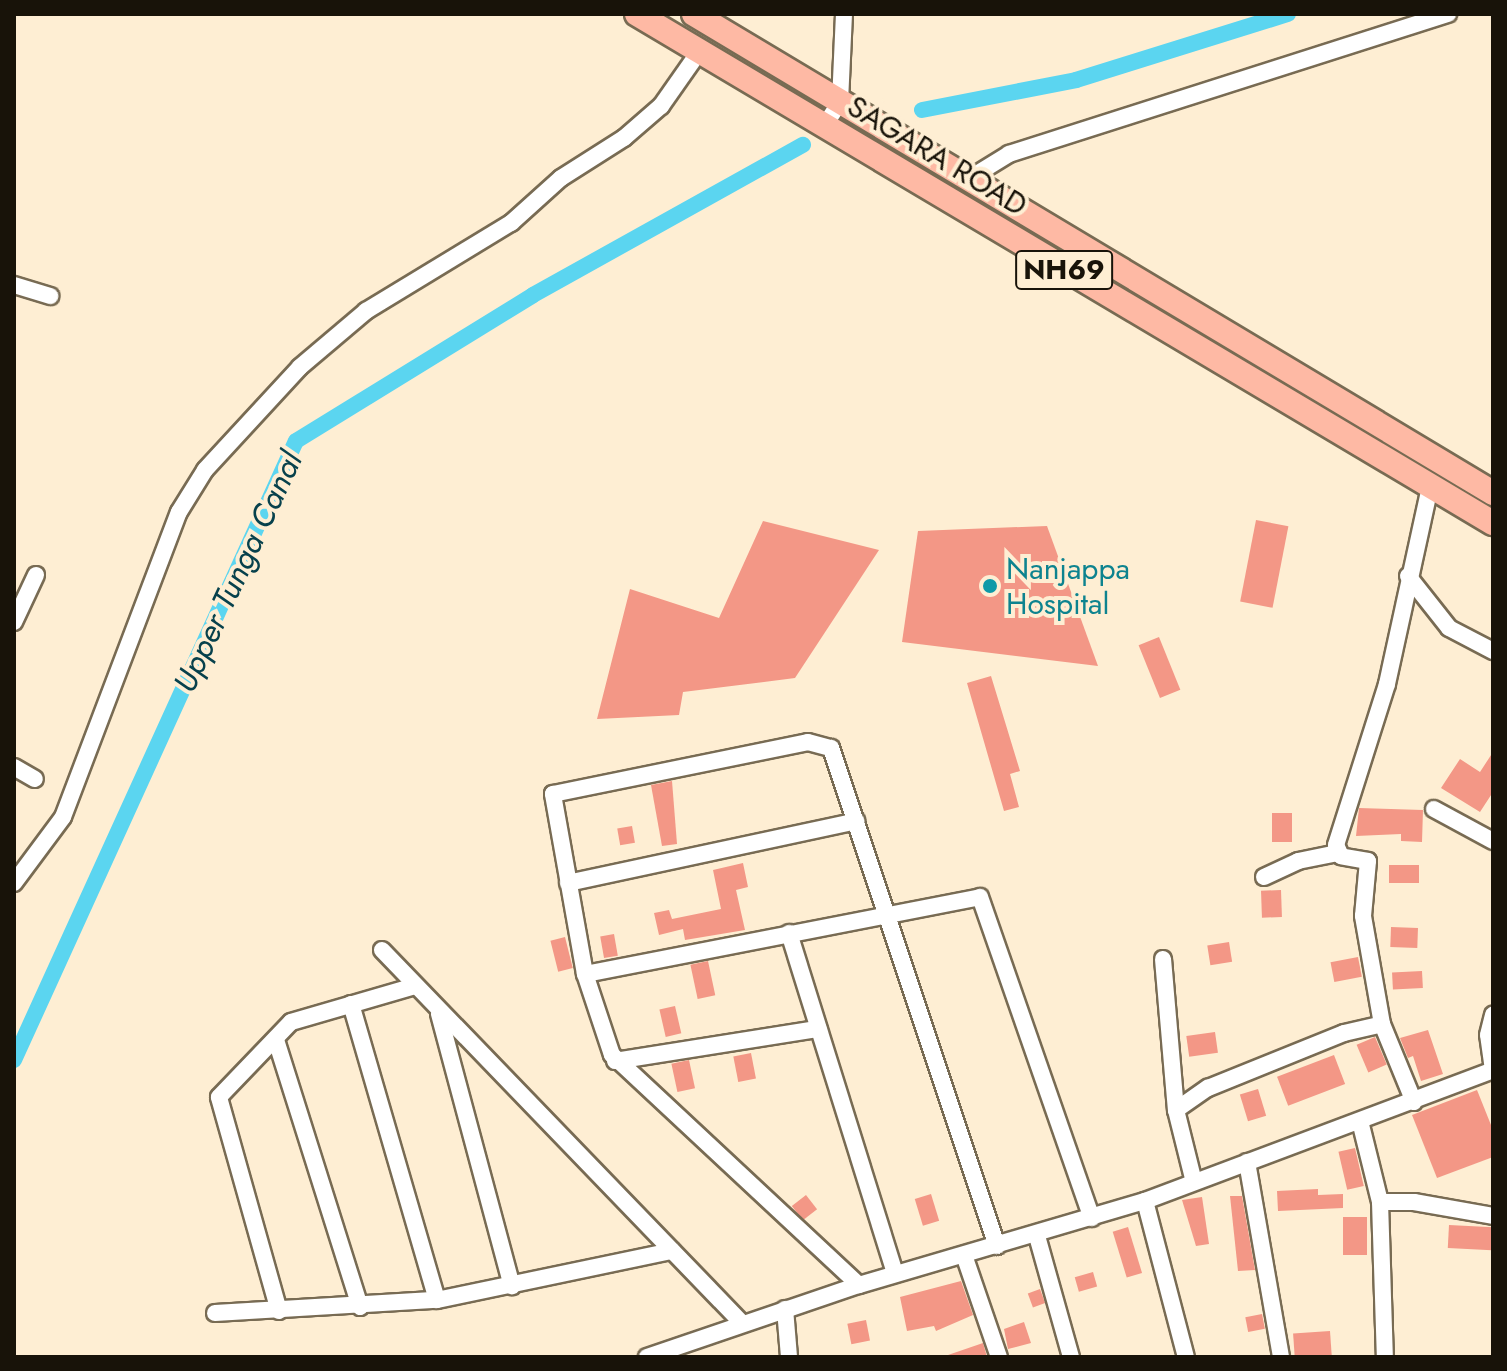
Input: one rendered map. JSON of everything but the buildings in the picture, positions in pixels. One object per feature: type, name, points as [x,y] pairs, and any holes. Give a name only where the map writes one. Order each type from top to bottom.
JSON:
[{"type":"highway","name":"SAGARA ROAD","points":[[637,14],[1493,523]]},
{"type":"highway","name":"SAGARA ROAD","points":[[694,14],[1493,493]]},
{"type":"street","points":[[825,125],[840,102],[844,14]]},
{"type":"street","points":[[970,178],[1009,154],[1448,14]]},
{"type":"street","points":[[14,883],[63,817],[179,512],[205,470],[300,367],[366,311],[511,223],[561,178],[624,138],[661,106],[699,52]]},
{"type":"street","points":[[14,285],[50,296]]},
{"type":"street","points":[[1338,853],[1336,845],[1387,684],[1430,486]]},
{"type":"street","points":[[14,622],[36,575]]},
{"type":"street","points":[[1408,576],[1439,619],[1493,651]]},
{"type":"street","points":[[859,1285],[615,1061],[585,974],[552,800],[556,793],[816,742],[837,754],[856,821],[997,1246]]},
{"type":"street","points":[[14,767],[35,779]]},
{"type":"street","points":[[1434,809],[1493,841]]},
{"type":"street","points":[[568,883],[856,821]]},
{"type":"street","points":[[1264,877],[1298,861],[1338,853],[1368,861],[1363,916],[1382,1024],[1414,1102]]},
{"type":"street","points":[[585,974],[968,895],[983,901],[1092,1218]]},
{"type":"street","points":[[789,933],[895,1274]]},
{"type":"street","points":[[382,950],[742,1323]]},
{"type":"street","points":[[1163,959],[1176,1110],[1194,1182]]},
{"type":"street","points":[[279,1311],[218,1102],[298,1019],[415,986]]},
{"type":"street","points":[[351,1004],[437,1300]]},
{"type":"street","points":[[439,1012],[512,1286]]},
{"type":"street","points":[[647,1357],[859,1285],[1037,1236],[1145,1201],[1414,1102],[1493,1070],[1488,1035],[1493,1015]]},
{"type":"street","points":[[1176,1110],[1208,1088],[1344,1033],[1382,1024]]},
{"type":"street","points":[[615,1061],[818,1029]]},
{"type":"street","points":[[276,1040],[360,1307]]},
{"type":"street","points":[[1360,1121],[1380,1202],[1385,1357]]},
{"type":"street","points":[[1247,1162],[1281,1357]]},
{"type":"street","points":[[1145,1201],[1186,1357]]},
{"type":"street","points":[[1380,1202],[1414,1202],[1493,1216]]},
{"type":"street","points":[[1037,1236],[1071,1357]]},
{"type":"street","points":[[215,1313],[360,1307],[437,1300],[672,1251]]},
{"type":"street","points":[[964,1255],[999,1357]]},
{"type":"street","points":[[785,1309],[789,1357]]},
{"type":"waterway","points":[[922,110],[1076,80],[1288,14]]},
{"type":"waterway","name":"Upper Tunga Canal","points":[[14,1060],[296,441],[533,295],[803,145]]},
{"type":"place","name":"Nanjappa Hospital","points":[[990,586]]}]
